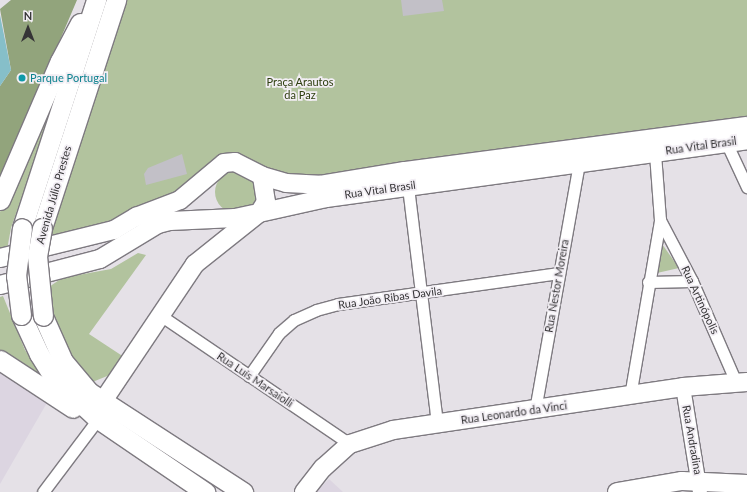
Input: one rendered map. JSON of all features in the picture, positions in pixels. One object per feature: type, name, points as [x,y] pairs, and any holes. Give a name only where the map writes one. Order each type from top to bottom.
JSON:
[{"type":"highway","points":[[0,200],[72,34],[95,0]]},
{"type":"highway","name":"Avenida Júlio Prestes","points":[[95,0],[22,228],[16,276],[21,314],[39,354],[54,378],[98,419],[205,492]]},
{"type":"highway","name":"Avenida Júlio Prestes","points":[[116,0],[42,228],[37,256],[42,316],[64,361],[89,392],[243,492]]},
{"type":"highway","points":[[0,360],[83,414],[98,419]]},
{"type":"main road","name":"Rua Vital Brasil","points":[[0,258],[114,230],[136,217],[180,200],[224,162],[235,162],[262,176],[286,183],[320,185],[405,171],[747,126]]},
{"type":"main road","name":"Rua Vital Brasil","points":[[103,401],[195,264],[259,213],[326,198],[747,140]]},
{"type":"main road","points":[[0,285],[100,259],[158,224],[170,221],[235,218],[259,213],[266,202],[262,176]]},
{"type":"main road","name":"Rua Leonardo da Vinci","points":[[304,492],[323,468],[350,444],[393,430],[683,387],[742,382]]},
{"type":"main road","points":[[617,492],[658,483],[700,486],[747,484]]},
{"type":"street","points":[[726,142],[747,187]]},
{"type":"street","points":[[630,396],[648,282],[660,220],[655,153]]},
{"type":"street","name":"Rua Nestor Moreira","points":[[535,410],[558,273],[579,162]]},
{"type":"street","points":[[408,187],[437,424]]},
{"type":"street","name":"Rua Artinópolis","points":[[660,220],[742,382]]},
{"type":"street","name":"Rua João Ribas Davila","points":[[249,376],[279,333],[294,320],[338,304],[558,273]]},
{"type":"street","points":[[648,282],[692,281]]},
{"type":"street","name":"Rua Luís Marsaiolli","points":[[160,315],[350,444]]},
{"type":"street","name":"Rua Andradina","points":[[683,387],[700,486]]},
{"type":"street","points":[[43,492],[98,419]]},
{"type":"shaded area","points":[[0,373],[48,401],[0,484]]},
{"type":"shaded area","points":[[329,479],[343,492],[316,492]]},
{"type":"green space","name":"Parque Portugal","points":[[11,0],[77,0],[0,181],[0,86],[11,70],[0,9]]},
{"type":"green space","name":"Praça Arautos da Paz","points":[[123,0],[747,0],[747,121],[304,179],[286,179],[240,158],[191,187],[115,223],[48,242]]},
{"type":"green space","points":[[52,96],[57,97],[11,228],[6,255],[0,255],[0,212]]},
{"type":"green space","points":[[236,171],[251,177],[257,192],[251,207],[236,213],[221,207],[215,192],[221,177]]},
{"type":"green space","points":[[662,244],[679,268],[657,273]]},
{"type":"green space","points":[[138,253],[146,255],[89,334],[127,359],[117,372],[90,383],[77,369],[52,323],[49,287],[62,278],[111,269]]},
{"type":"green space","points":[[3,296],[25,350],[48,384],[0,351],[0,297]]},
{"type":"water","points":[[0,15],[11,70],[0,86]]},
{"type":"building","points":[[401,0],[442,0],[444,11],[403,16]]},
{"type":"building","points":[[182,154],[187,174],[146,185],[144,174],[148,168]]},
{"type":"place","name":"Parque Portugal","points":[[22,78]]}]
